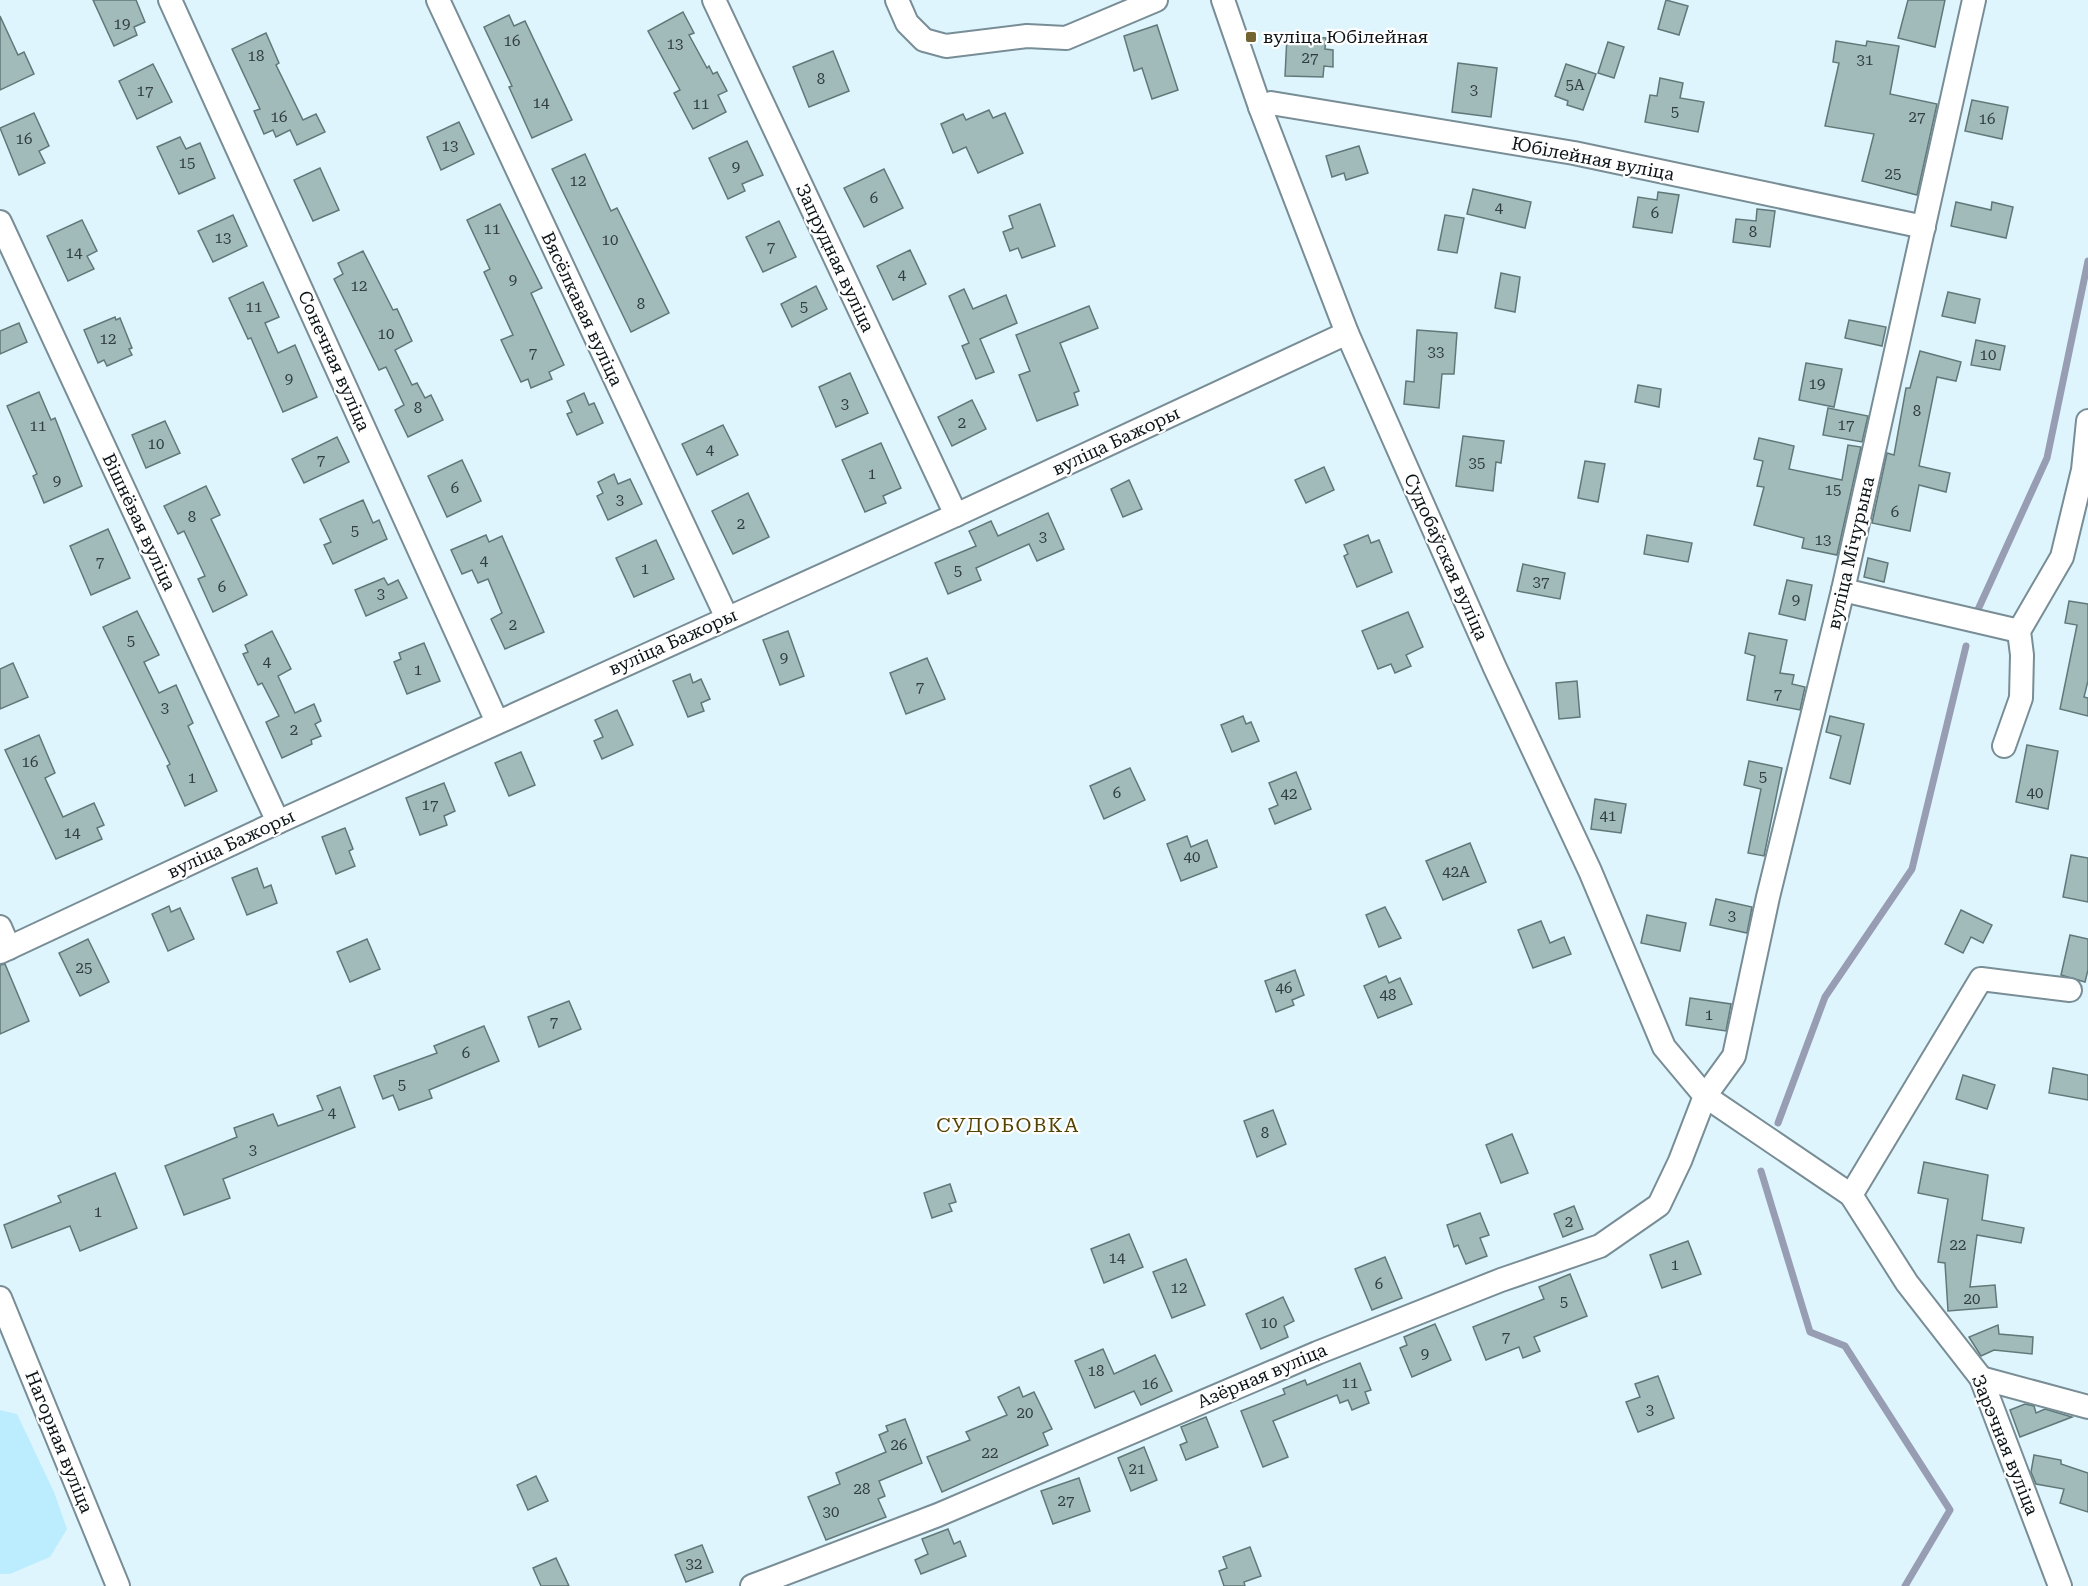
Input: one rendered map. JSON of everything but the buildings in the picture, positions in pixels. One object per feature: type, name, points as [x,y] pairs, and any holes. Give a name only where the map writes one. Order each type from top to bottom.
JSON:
[{"type":"street","name":"Сонечная вуліца","points":[[170,0],[497,722]]},
{"type":"street","name":"Вясёлкавая вуліца","points":[[438,0],[727,618]]},
{"type":"street","name":"Запрудная вуліца","points":[[714,0],[956,515]]},
{"type":"street","points":[[897,0],[907,23],[924,40],[946,46],[1027,36],[1066,38],[1156,0]]},
{"type":"street","name":"Судобаўская вуліца","points":[[1223,0],[1260,107],[1347,333],[1495,668],[1590,871],[1664,1047],[1705,1096]]},
{"type":"street","name":"вуліца Мічурына","points":[[1705,1096],[1734,1056],[1768,897],[1843,590],[1974,0]]},
{"type":"street","name":"Юбілейная вуліца","points":[[1260,107],[1271,104],[1574,153],[1924,227]]},
{"type":"street","name":"Вішнёвая вуліца","points":[[0,222],[279,822]]},
{"type":"street","name":"вуліца Бажоры","points":[[5,950],[497,722],[956,515],[1347,333]]},
{"type":"street","points":[[2004,746],[2021,698],[2022,655],[2019,631],[2062,557],[2083,470],[2088,422]]},
{"type":"street","points":[[1843,590],[2019,631]]},
{"type":"street","points":[[0,927],[5,950]]},
{"type":"street","points":[[1851,1196],[1981,979],[2070,990]]},
{"type":"street","name":"Зарэчная вуліца","points":[[1705,1096],[1851,1196],[1907,1283],[1981,1378],[2060,1586]]},
{"type":"street","name":"Азёрная вуліца","points":[[752,1586],[938,1515],[1327,1348],[1501,1280],[1600,1246],[1659,1205],[1680,1161],[1705,1096]]},
{"type":"street","name":"Нагорная вуліца","points":[[0,1298],[118,1586]]},
{"type":"street","points":[[1981,1378],[2088,1407]]},
{"type":"shaded area","points":[[0,1410],[17,1414],[54,1492],[67,1529],[50,1557],[10,1574],[0,1574]]},
{"type":"waterway","points":[[1976,614],[2047,458],[2088,261]]},
{"type":"waterway","points":[[1778,1123],[1825,997],[1912,869],[1966,646]]},
{"type":"waterway","points":[[1761,1171],[1810,1332],[1845,1346],[1950,1510],[1905,1586]]},
{"type":"place","name":"вуліца Юбілейная","points":[[1251,37]]},
{"type":"district","name":"СУДОБОВКА","points":[[1008,1125]]}]
